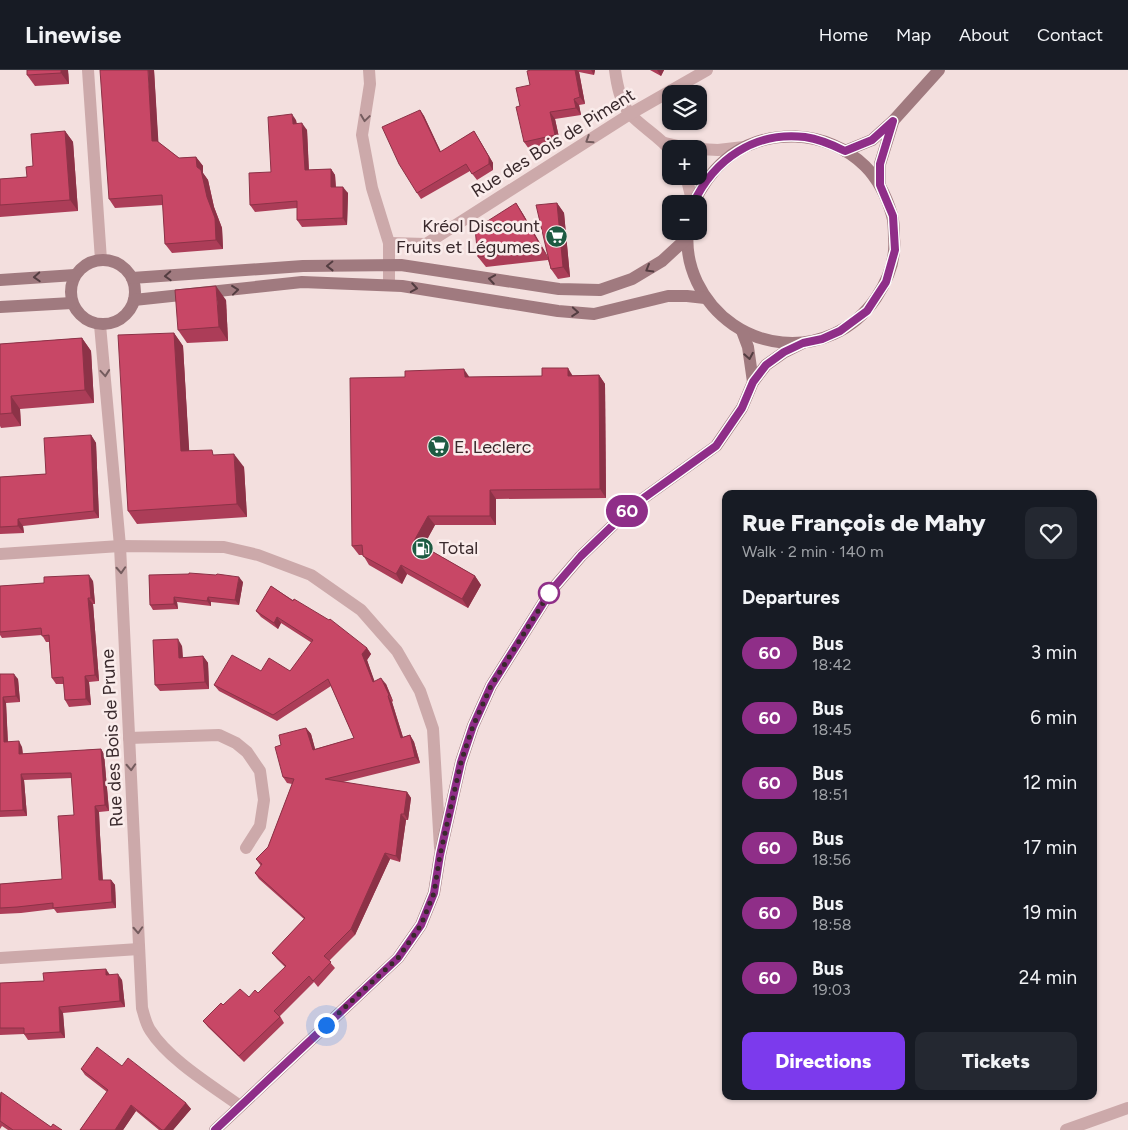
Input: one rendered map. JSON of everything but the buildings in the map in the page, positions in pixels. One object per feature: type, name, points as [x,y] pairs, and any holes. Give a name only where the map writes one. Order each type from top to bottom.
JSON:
[{"type":"main road","points":[[845,151],[872,140],[893,121],[939,70]]},
{"type":"main road","points":[[880,185],[880,164],[893,121]]},
{"type":"main road","points":[[688,240],[691,270],[705,298],[721,317],[742,331],[765,340],[784,343],[803,343],[822,339],[840,331],[867,311],[886,282],[895,250],[893,216],[880,185],[865,166],[845,151],[827,142],[806,137],[778,137],[744,147],[724,161],[707,179],[698,195]]},
{"type":"main road","points":[[132,278],[303,266],[400,265],[559,289],[600,290],[632,278],[662,261],[682,240]]},
{"type":"main road","points":[[101,260],[119,264],[132,278],[135,288],[134,300],[130,310],[112,324],[100,325],[91,323],[83,318],[72,303],[70,294],[71,284],[75,275],[86,265],[101,260]]},
{"type":"main road","points":[[0,280],[75,275]]},
{"type":"main road","points":[[134,300],[302,282],[389,285],[558,311],[594,314],[668,296],[705,298]]},
{"type":"main road","points":[[0,307],[72,303]]},
{"type":"main road","points":[[742,331],[748,347],[753,382]]},
{"type":"main road","points":[[215,1130],[398,958],[421,925],[434,893],[440,855],[461,762],[473,726],[491,686],[550,592],[581,556],[634,505],[716,446],[742,408],[753,382],[766,365],[784,352],[803,343]]},
{"type":"street","points":[[88,70],[101,260]]},
{"type":"street","points":[[369,70],[370,84],[362,135],[372,188],[389,243],[389,285]]},
{"type":"street","points":[[615,70],[622,100],[630,114],[662,142]]},
{"type":"street","name":"Rue des Bois de Piment","points":[[389,243],[426,244],[630,114],[707,70]]},
{"type":"street","points":[[707,149],[744,147]]},
{"type":"street","name":"Rue des Bois de Prune","points":[[100,325],[120,546],[142,1008],[148,1028],[158,1042],[173,1056],[240,1106]]},
{"type":"street","points":[[0,554],[120,546],[224,547],[258,555],[311,575],[361,610],[397,651],[420,691],[433,729],[440,855]]},
{"type":"street","points":[[129,738],[219,735],[236,743],[246,752],[260,771],[264,800],[260,826],[246,848]]},
{"type":"street","points":[[0,958],[139,949]]},
{"type":"street","points":[[1066,1130],[1128,1108]]},
{"type":"bus line","name":"60","points":[[215,1130],[398,958],[421,925],[434,893],[440,855],[461,762],[473,726],[491,686],[550,592],[581,556],[634,505],[716,446],[742,408],[753,382],[766,365],[784,352],[803,343],[822,339],[840,331],[867,311],[886,282],[895,250],[893,216],[880,185],[880,164],[893,121],[872,140],[845,151],[827,142],[806,137],[785,136],[764,140],[744,147],[724,161],[707,179],[697,195]]},
{"type":"place","name":"Kréol Discount Fruits et Légumes","points":[[556,236]]},
{"type":"place","name":"E. Leclerc","points":[[438,447]]},
{"type":"place","name":"Total","points":[[423,548]]},
{"type":"route","points":[[326,1025],[398,958],[421,925],[434,893],[440,855],[461,762],[473,726],[491,686],[549,593]]}]
